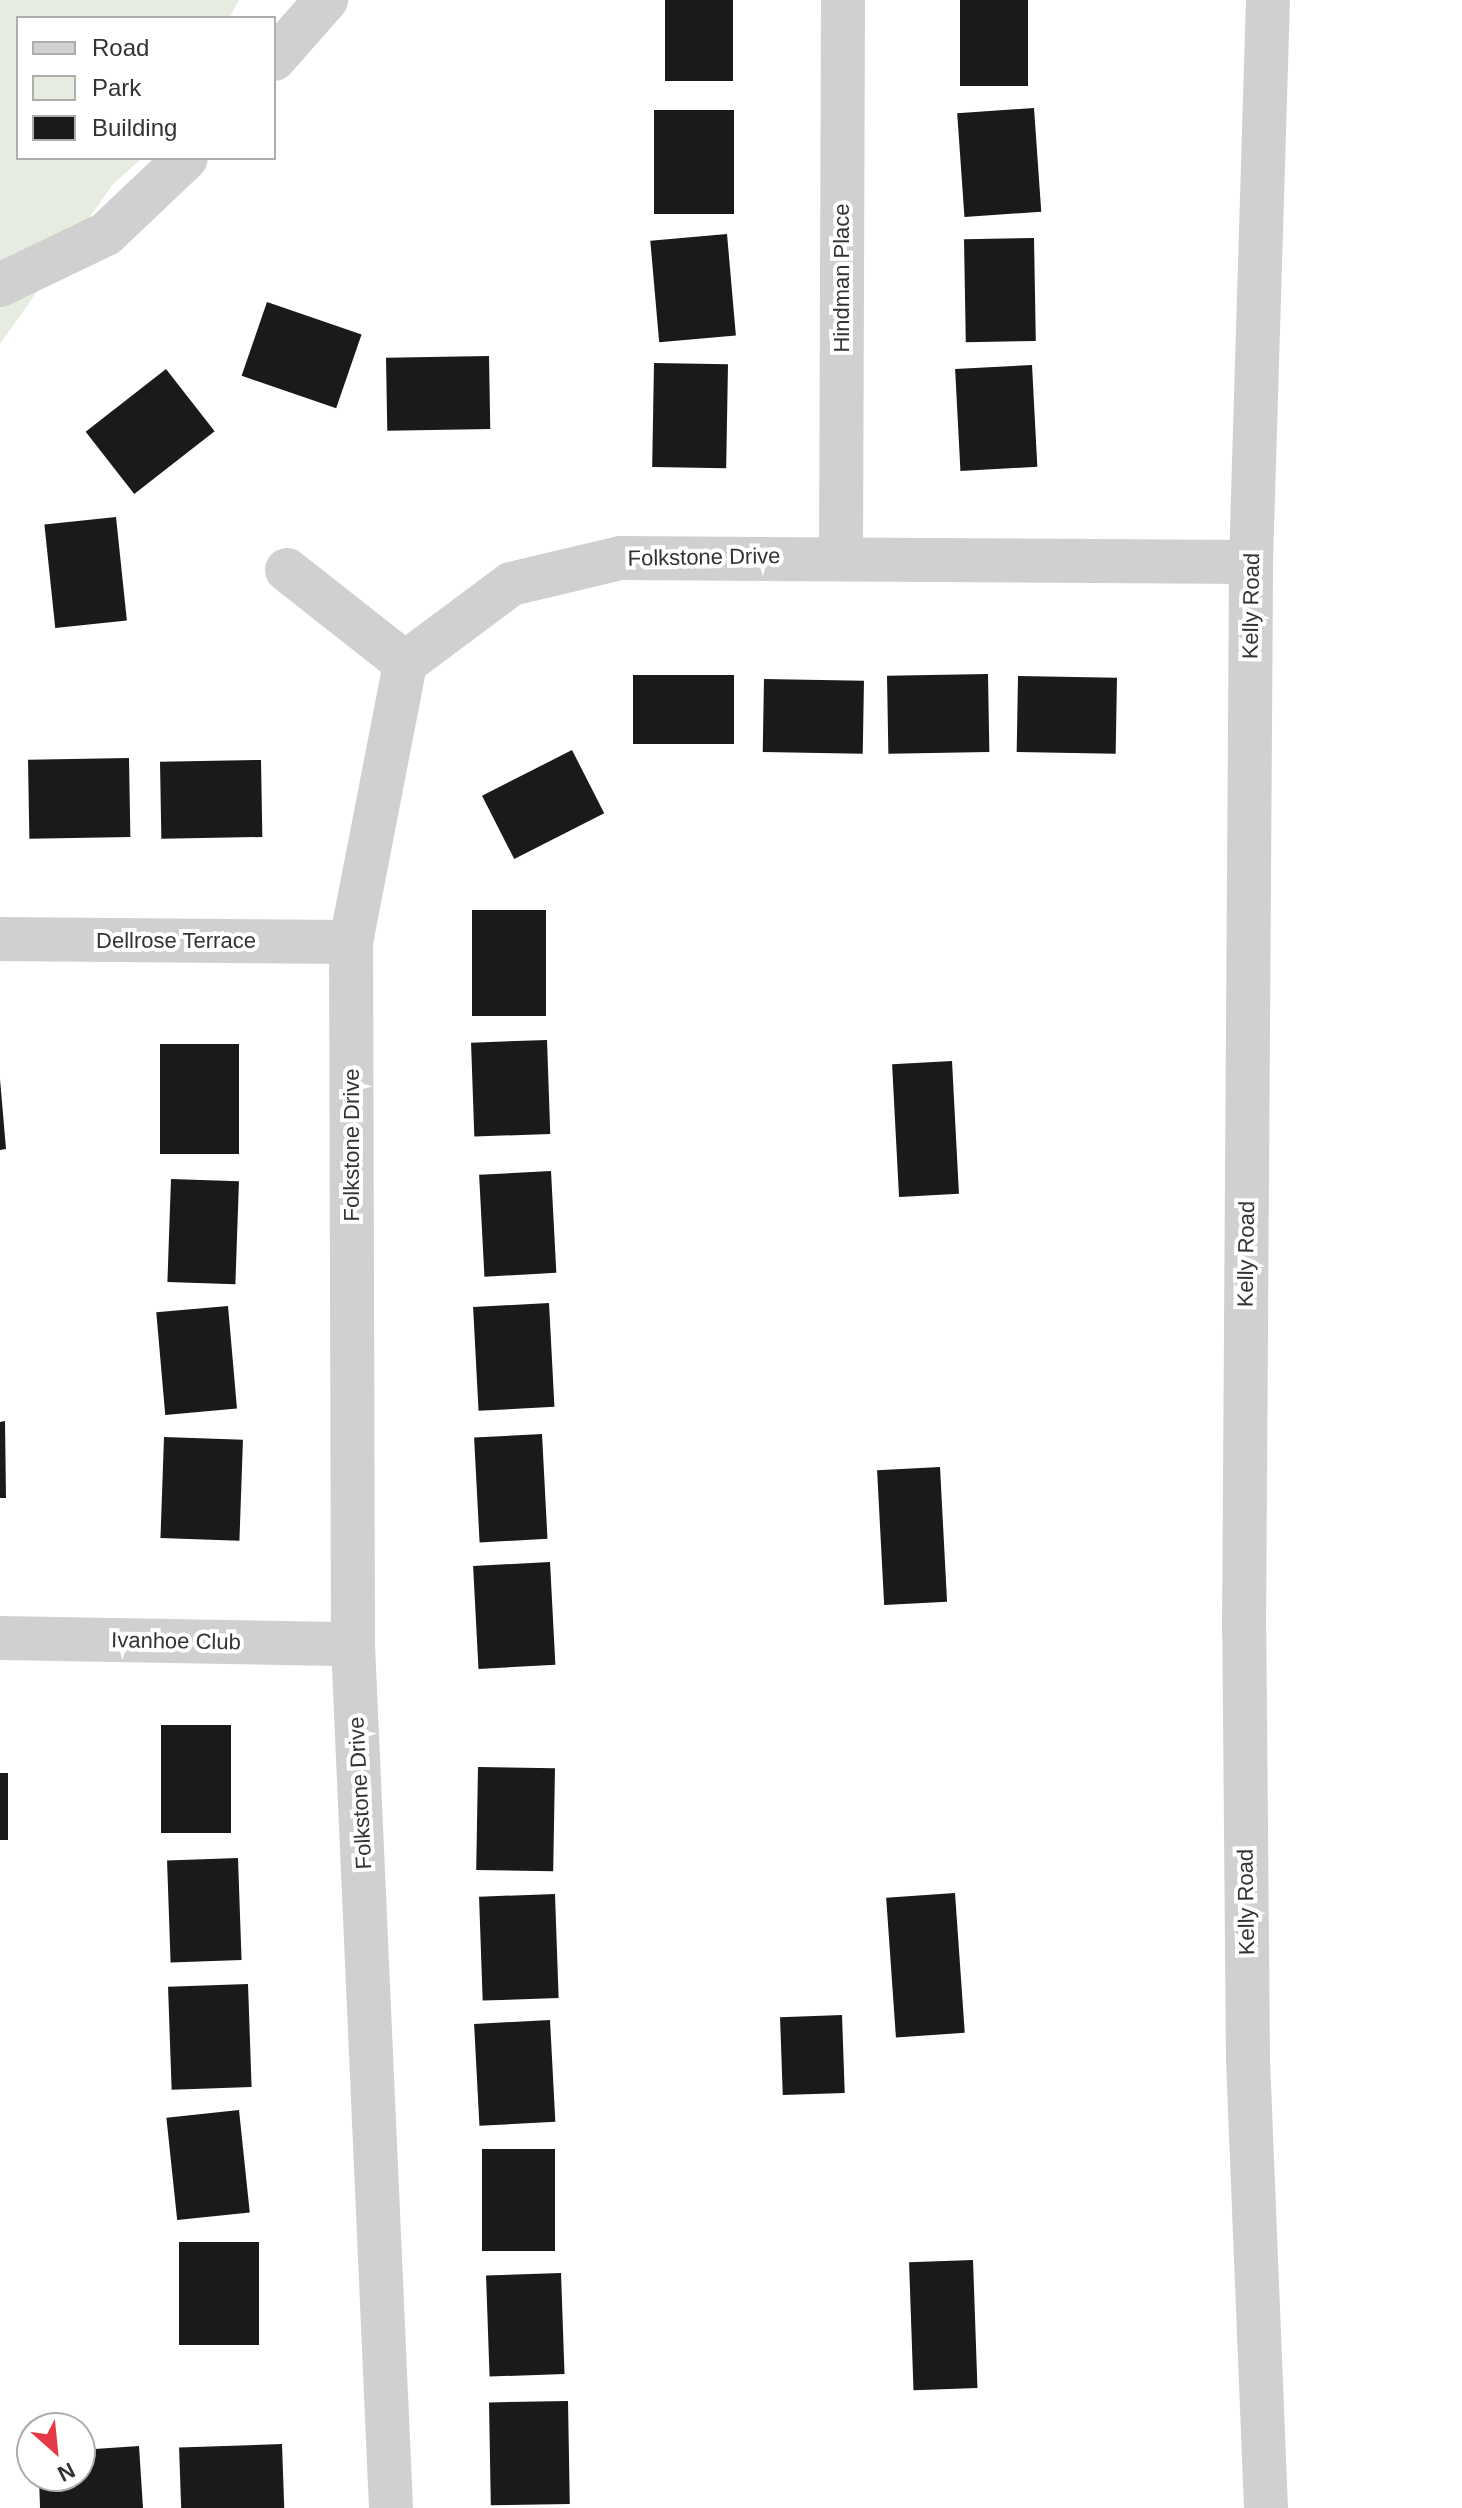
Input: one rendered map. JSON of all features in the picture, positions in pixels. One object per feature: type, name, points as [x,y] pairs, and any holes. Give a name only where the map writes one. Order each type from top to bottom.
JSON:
[{"type":"street","points":[[276,57],[326,0]]},
{"type":"street","name":"Hindman Place","points":[[841,555],[843,0]]},
{"type":"street","name":"Kelly Road","points":[[1266,2508],[1248,2059],[1244,1662],[1251,562],[1268,0]]},
{"type":"street","points":[[0,285],[106,234],[184,160]]},
{"type":"street","name":"Folkstone Drive","points":[[391,2508],[353,1644],[351,942],[405,663],[511,584],[620,558],[841,555],[1251,562]]},
{"type":"street","points":[[287,570],[405,663]]},
{"type":"street","name":"Dellrose Terrace","points":[[0,939],[351,942]]},
{"type":"street","name":"Ivanhoe Club","points":[[0,1638],[353,1644]]},
{"type":"green space","points":[[0,0],[239,0],[230,16],[16,16],[16,160],[140,160],[113,184],[0,344]]},
{"type":"building","points":[[665,0],[733,0],[733,81],[665,81]]},
{"type":"building","points":[[960,0],[1028,0],[1028,86],[960,86]]},
{"type":"building","points":[[1034,108],[1041,212],[964,217],[957,113]]},
{"type":"building","points":[[654,110],[734,110],[734,214],[654,214]]},
{"type":"building","points":[[727,234],[736,336],[659,342],[650,241]]},
{"type":"building","points":[[1034,238],[1036,341],[966,342],[964,239]]},
{"type":"building","points":[[267,302],[362,335],[336,408],[242,376]]},
{"type":"building","points":[[489,356],[490,429],[387,431],[386,358]]},
{"type":"building","points":[[654,363],[728,364],[726,468],[652,467]]},
{"type":"building","points":[[1032,365],[1037,467],[960,471],[955,369]]},
{"type":"building","points":[[166,369],[215,431],[134,494],[86,432]]},
{"type":"building","points":[[116,517],[127,620],[55,628],[44,525]]},
{"type":"building","points":[[988,674],[989,752],[888,754],[887,676]]},
{"type":"building","points":[[633,675],[734,675],[734,744],[633,744]]},
{"type":"building","points":[[1018,676],[1117,678],[1116,754],[1017,752]]},
{"type":"building","points":[[764,679],[864,681],[863,754],[763,752]]},
{"type":"building","points":[[572,750],[604,813],[514,859],[482,796]]},
{"type":"building","points":[[129,758],[130,837],[29,839],[28,760]]},
{"type":"building","points":[[261,760],[262,837],[161,839],[160,762]]},
{"type":"building","points":[[472,910],[546,910],[546,1016],[472,1016]]},
{"type":"building","points":[[547,1040],[550,1134],[474,1137],[471,1043]]},
{"type":"building","points":[[160,1044],[239,1044],[239,1154],[160,1154]]},
{"type":"building","points":[[952,1061],[959,1194],[899,1197],[892,1064]]},
{"type":"building","points":[[0,1079],[6,1149],[0,1150]]},
{"type":"building","points":[[551,1171],[556,1273],[484,1277],[479,1175]]},
{"type":"building","points":[[171,1179],[239,1181],[235,1284],[167,1282]]},
{"type":"building","points":[[549,1303],[554,1407],[479,1411],[473,1307]]},
{"type":"building","points":[[228,1306],[237,1409],[165,1415],[156,1312]]},
{"type":"building","points":[[5,1421],[6,1498],[0,1498],[0,1422]]},
{"type":"building","points":[[542,1434],[547,1539],[480,1542],[474,1438]]},
{"type":"building","points":[[164,1437],[243,1440],[239,1541],[160,1538]]},
{"type":"building","points":[[940,1467],[947,1602],[884,1605],[877,1470]]},
{"type":"building","points":[[550,1562],[555,1665],[478,1669],[473,1566]]},
{"type":"building","points":[[161,1725],[231,1725],[231,1833],[161,1833]]},
{"type":"building","points":[[478,1767],[555,1768],[553,1871],[476,1870]]},
{"type":"building","points":[[0,1773],[8,1773],[8,1840],[0,1840]]},
{"type":"building","points":[[238,1858],[242,1960],[171,1962],[167,1860]]},
{"type":"building","points":[[955,1893],[965,2033],[896,2037],[886,1898]]},
{"type":"building","points":[[555,1894],[559,1998],[483,2001],[479,1897]]},
{"type":"building","points":[[248,1984],[252,2087],[172,2090],[168,1987]]},
{"type":"building","points":[[842,2015],[845,2093],[783,2095],[780,2017]]},
{"type":"building","points":[[550,2020],[555,2122],[479,2126],[474,2024]]},
{"type":"building","points":[[239,2110],[250,2212],[177,2220],[166,2118]]},
{"type":"building","points":[[482,2149],[555,2149],[555,2251],[482,2251]]},
{"type":"building","points":[[179,2242],[259,2242],[259,2345],[179,2345]]},
{"type":"building","points":[[973,2260],[977,2388],[914,2390],[909,2262]]},
{"type":"building","points":[[561,2273],[565,2374],[490,2377],[486,2276]]},
{"type":"building","points":[[568,2401],[570,2504],[491,2505],[489,2402]]},
{"type":"building","points":[[282,2444],[284,2508],[181,2508],[179,2448]]},
{"type":"building","points":[[139,2446],[143,2508],[40,2508],[40,2492],[96,2492],[96,2449]]}]
